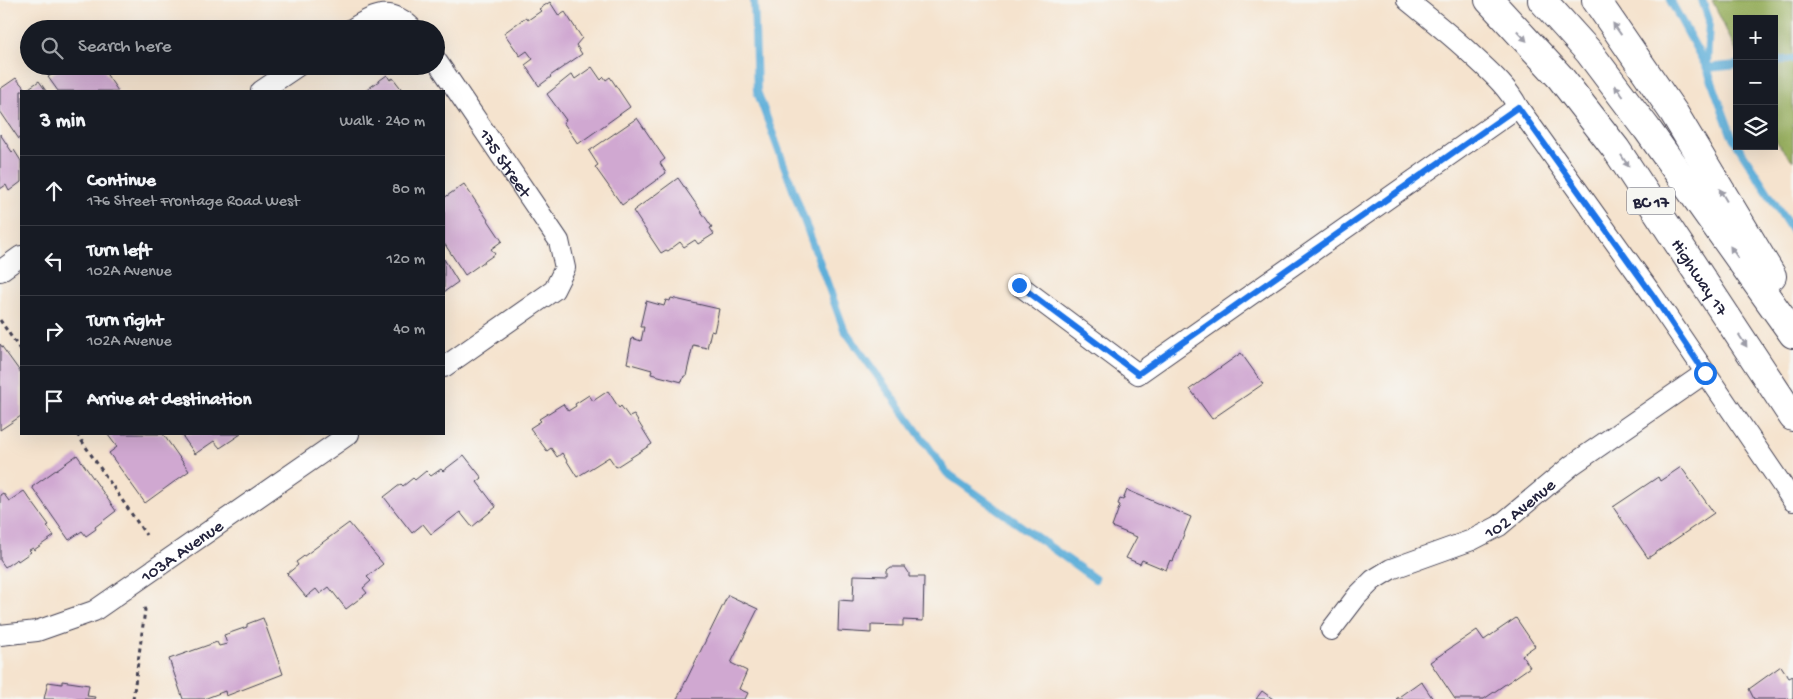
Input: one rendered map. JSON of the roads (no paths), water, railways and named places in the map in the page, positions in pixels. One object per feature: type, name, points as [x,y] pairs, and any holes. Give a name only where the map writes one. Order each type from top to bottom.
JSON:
[{"type":"highway","name":"Highway 17","points":[[1488,0],[1560,77],[1616,149],[1793,416]]},
{"type":"highway","name":"BC 17","points":[[1542,0],[1589,52],[1647,129],[1793,334]]},
{"type":"highway","points":[[1596,0],[1674,113],[1793,312]]},
{"type":"street","points":[[1407,0],[1445,30],[1512,94],[1518,107],[1652,294],[1793,501]]},
{"type":"street","points":[[368,20],[377,15],[393,14],[405,20]]},
{"type":"street","name":"175 Street","points":[[445,73],[559,241],[565,268],[554,290],[445,366]]},
{"type":"street","points":[[262,90],[285,75]]},
{"type":"street","points":[[1019,285],[1138,374],[1518,107]]},
{"type":"street","points":[[0,271],[20,257]]},
{"type":"street","name":"102 Avenue","points":[[1330,630],[1357,596],[1373,580],[1391,569],[1472,540],[1499,526],[1572,466],[1705,373]]},
{"type":"street","name":"103A Avenue","points":[[0,635],[37,631],[94,611],[348,435]]},
{"type":"waterway","points":[[754,0],[757,91],[844,329],[947,473],[1095,579]]},
{"type":"waterway","points":[[1670,0],[1707,68],[1733,137]]},
{"type":"waterway","points":[[1702,0],[1709,20],[1707,66]]},
{"type":"waterway","points":[[1778,61],[1793,59]]},
{"type":"waterway","points":[[1707,68],[1733,65]]},
{"type":"waterway","points":[[1741,150],[1793,232]]}]
